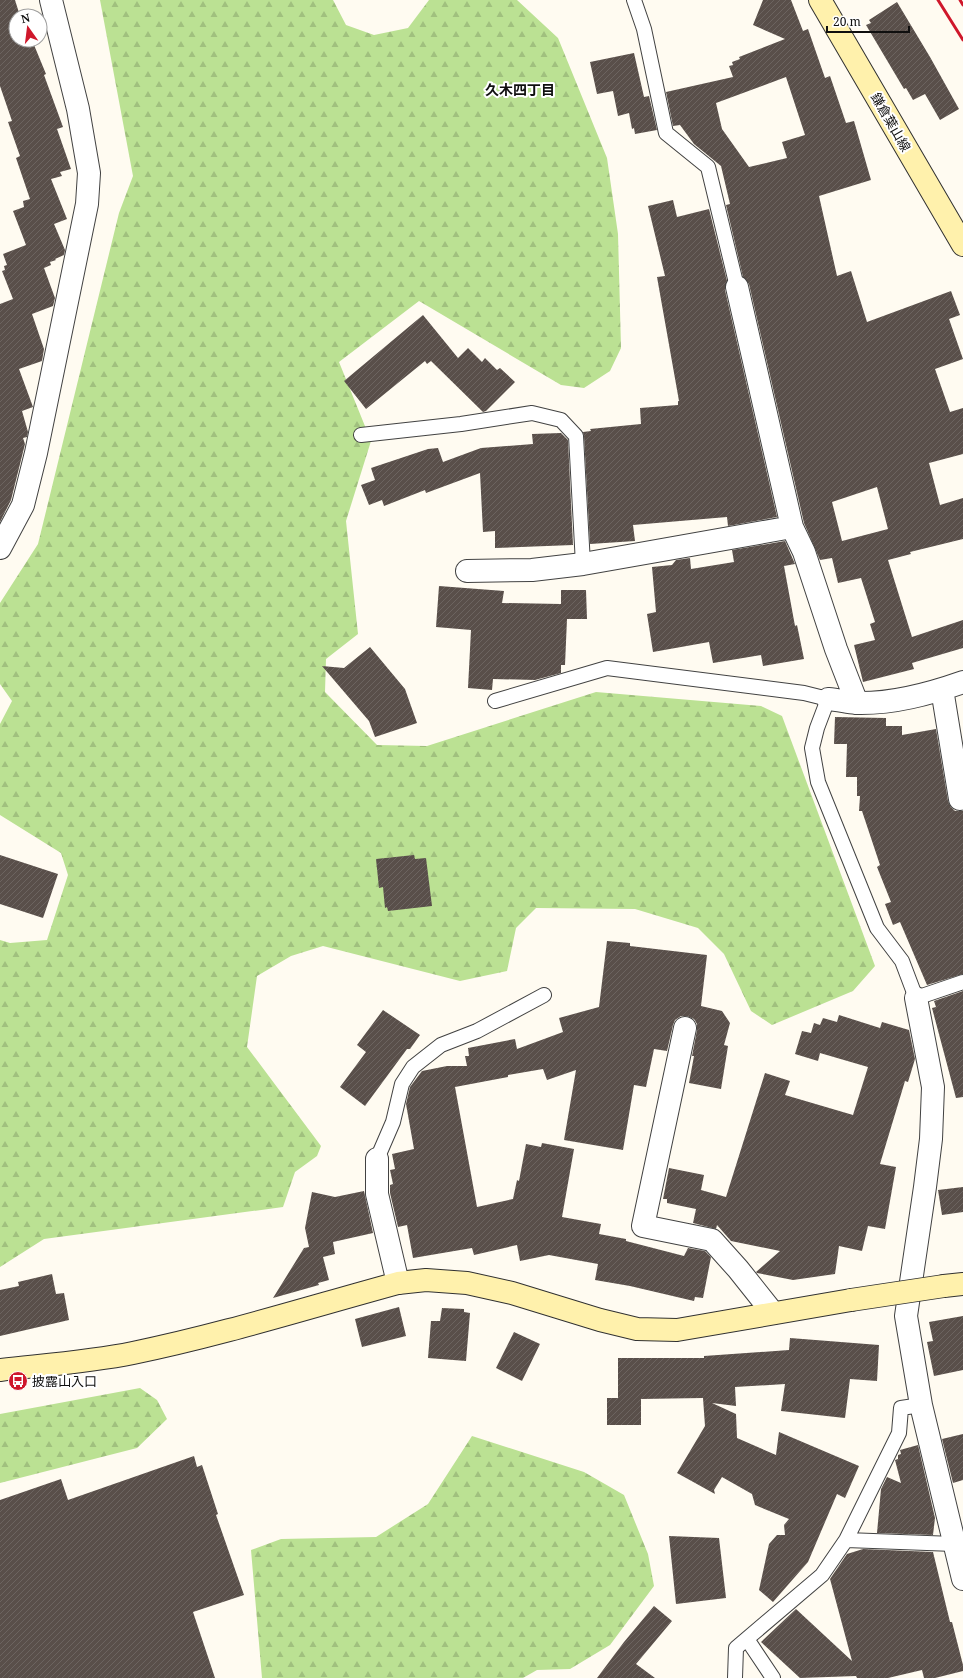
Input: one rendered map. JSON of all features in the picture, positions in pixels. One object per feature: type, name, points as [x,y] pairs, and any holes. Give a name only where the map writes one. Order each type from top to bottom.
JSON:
[{"type":"street","points":[[0,548],[23,505],[36,453],[87,204],[89,172],[79,116],[51,0]]},
{"type":"street","name":"鎌倉葉山線","points":[[820,0],[963,245]]},
{"type":"street","points":[[737,287],[792,527],[804,552],[836,649],[857,703]]},
{"type":"street","points":[[466,571],[532,570],[583,564],[792,527]]},
{"type":"street","points":[[828,699],[857,703],[901,700],[963,682]]},
{"type":"street","points":[[942,689],[960,798]]},
{"type":"street","points":[[916,998],[933,1088],[931,1139],[926,1187],[906,1316],[921,1405],[963,1579]]},
{"type":"street","points":[[685,1028],[643,1226],[712,1240],[738,1269],[772,1313]]},
{"type":"street","points":[[377,1159],[377,1194],[398,1283]]},
{"type":"street","points":[[0,1370],[83,1361],[133,1353],[197,1338],[398,1283],[426,1280],[467,1283],[512,1293],[600,1320],[636,1329],[677,1330],[851,1300],[954,1285]]},
{"type":"lane","points":[[634,0],[644,29],[666,133],[708,167],[737,287]]},
{"type":"lane","points":[[361,436],[461,424],[532,413],[561,420],[576,436],[583,564]]},
{"type":"lane","points":[[495,701],[607,668],[804,693],[828,699],[812,748],[818,782],[877,928],[902,962],[916,998],[963,982]]},
{"type":"lane","points":[[377,1159],[393,1122],[402,1084],[413,1067],[441,1045],[477,1030],[544,995]]},
{"type":"lane","points":[[735,1678],[736,1648],[822,1575],[846,1540],[899,1433],[901,1408],[921,1405]]},
{"type":"lane","points":[[846,1540],[954,1544]]},
{"type":"lane","points":[[747,1639],[773,1678]]},
{"type":"green space","points":[[100,0],[333,0],[346,25],[374,35],[408,28],[429,0],[517,0],[558,38],[607,158],[618,234],[621,348],[610,371],[584,388],[561,385],[419,301],[339,362],[371,441],[346,521],[358,634],[326,659],[325,692],[377,745],[427,746],[596,692],[761,706],[782,716],[875,966],[853,991],[772,1025],[751,1011],[724,954],[698,928],[635,909],[536,908],[516,928],[507,971],[460,981],[323,946],[291,956],[257,976],[247,1047],[321,1146],[317,1156],[295,1172],[283,1207],[44,1239],[0,1267],[0,940],[10,943],[47,940],[68,875],[61,853],[0,815],[0,724],[12,701],[0,684],[0,603],[38,544],[119,213],[133,176]]},
{"type":"green space","points":[[140,1388],[157,1400],[167,1419],[137,1448],[0,1483],[0,1414]]},
{"type":"green space","points":[[472,1436],[584,1472],[624,1495],[648,1554],[654,1586],[610,1645],[570,1669],[537,1670],[523,1678],[262,1678],[251,1550],[281,1539],[376,1537],[428,1504]]},
{"type":"building","points":[[0,0],[15,0],[18,8],[8,8],[8,48],[35,48],[46,74],[44,75],[63,127],[57,129],[71,169],[60,172],[62,176],[51,179],[67,219],[54,224],[65,250],[64,255],[50,262],[51,265],[44,268],[55,298],[53,306],[32,314],[44,349],[42,361],[19,369],[33,407],[22,411],[28,432],[27,437],[23,438],[25,444],[11,500],[0,522],[0,304],[13,299],[2,271],[5,270],[4,266],[7,265],[3,254],[26,245],[13,211],[24,207],[23,201],[30,199],[16,158],[20,156],[8,122],[12,121],[0,86]]},
{"type":"building","points":[[763,0],[791,0],[803,31],[808,29],[825,78],[830,76],[846,123],[854,121],[871,180],[819,196],[837,276],[851,271],[867,322],[951,291],[960,315],[949,319],[963,359],[935,369],[950,412],[963,408],[963,454],[929,463],[940,505],[963,498],[963,539],[910,552],[911,554],[888,560],[912,637],[963,620],[963,648],[912,663],[914,669],[863,682],[854,645],[875,640],[870,624],[875,622],[861,578],[838,583],[832,558],[820,560],[804,523],[749,284],[743,277],[726,205],[730,204],[721,166],[694,144],[680,125],[673,126],[666,92],[733,77],[729,66],[733,65],[732,62],[740,59],[739,57],[785,39],[753,25]],"holes":[[[786,77],[805,135],[782,142],[787,158],[749,167],[722,129],[716,103]],[[877,487],[888,529],[842,541],[832,502]]]},
{"type":"building","points":[[897,2],[959,109],[940,120],[925,94],[913,100],[906,88],[904,89],[866,25],[871,23],[869,20]]},
{"type":"building","points":[[634,53],[644,97],[649,96],[657,130],[635,134],[634,128],[632,129],[629,113],[618,116],[613,91],[597,94],[590,62]]},
{"type":"building","points":[[673,200],[677,217],[709,209],[727,281],[725,290],[777,517],[728,526],[727,517],[633,525],[635,541],[590,544],[583,432],[591,431],[590,429],[641,424],[640,408],[678,405],[679,401],[657,277],[665,276],[648,206]]},
{"type":"building","points":[[423,315],[458,358],[468,348],[482,362],[485,358],[497,370],[500,368],[515,382],[486,411],[483,412],[431,361],[427,364],[425,361],[366,409],[344,381]]},
{"type":"building","points":[[561,433],[568,440],[573,545],[495,548],[495,531],[483,532],[480,473],[426,493],[425,490],[384,506],[382,500],[369,505],[361,485],[375,480],[371,468],[428,449],[438,448],[443,462],[481,448],[533,444],[532,434]]},
{"type":"building","points":[[785,541],[795,564],[784,566],[795,626],[797,625],[804,659],[763,666],[761,655],[713,663],[709,642],[653,652],[647,614],[656,612],[652,567],[672,565],[676,560],[690,558],[691,569],[734,562],[732,550]]},
{"type":"building","points":[[439,586],[504,591],[502,603],[561,604],[561,590],[586,590],[587,619],[567,619],[565,665],[561,665],[561,673],[535,680],[493,679],[492,690],[468,688],[471,630],[436,627]]},
{"type":"building","points":[[370,647],[405,689],[417,723],[375,737],[369,721],[322,666],[344,668]]},
{"type":"building","points":[[835,717],[886,718],[886,726],[902,726],[902,735],[936,729],[948,801],[955,811],[963,811],[963,974],[927,985],[900,922],[893,925],[885,904],[891,902],[877,867],[880,865],[862,811],[859,811],[860,796],[857,796],[857,777],[846,777],[847,744],[834,744]]},
{"type":"building","points":[[0,855],[58,874],[43,918],[0,904]]},
{"type":"building","points":[[414,855],[415,859],[426,858],[432,906],[388,911],[387,907],[385,908],[383,887],[379,888],[376,859]]},
{"type":"building","points":[[607,941],[630,943],[630,946],[707,955],[701,1006],[722,1011],[730,1023],[724,1045],[728,1046],[721,1089],[689,1083],[694,1056],[692,1056],[697,1024],[694,1019],[687,1016],[681,1016],[675,1020],[667,1051],[654,1049],[646,1087],[634,1085],[623,1150],[564,1140],[576,1070],[547,1080],[543,1069],[455,1087],[477,1207],[513,1199],[517,1180],[519,1181],[526,1144],[541,1147],[542,1143],[574,1149],[562,1217],[601,1224],[599,1234],[626,1239],[626,1241],[684,1256],[688,1248],[705,1251],[711,1257],[703,1298],[695,1297],[694,1301],[630,1286],[595,1280],[598,1264],[549,1255],[520,1261],[517,1245],[474,1255],[472,1248],[413,1258],[407,1225],[398,1227],[390,1193],[390,1185],[393,1184],[390,1170],[395,1169],[392,1154],[414,1149],[406,1104],[410,1087],[422,1071],[447,1066],[467,1066],[465,1056],[469,1056],[468,1048],[515,1039],[517,1049],[563,1032],[559,1018],[599,1007]]},
{"type":"building","points":[[963,991],[963,1097],[956,1098],[932,1008],[936,1007],[934,1001]]},
{"type":"building","points":[[383,1010],[420,1035],[410,1049],[407,1049],[365,1106],[340,1087],[366,1052],[357,1045]]},
{"type":"building","points":[[839,1015],[880,1028],[882,1022],[909,1030],[915,1059],[908,1082],[905,1081],[880,1164],[896,1167],[885,1229],[868,1226],[862,1251],[839,1246],[835,1274],[793,1280],[757,1273],[756,1272],[780,1251],[731,1241],[717,1225],[716,1229],[693,1223],[696,1209],[667,1203],[667,1199],[663,1199],[669,1168],[704,1175],[701,1190],[726,1197],[765,1073],[790,1081],[785,1095],[853,1115],[868,1067],[820,1053],[818,1061],[795,1054],[802,1031],[811,1033],[814,1023],[820,1025],[823,1018],[837,1022]]},
{"type":"building","points":[[963,1187],[963,1212],[942,1215],[938,1190]]},
{"type":"building","points":[[364,1191],[373,1233],[333,1242],[335,1254],[323,1257],[329,1280],[318,1283],[319,1285],[273,1298],[304,1248],[309,1247],[305,1228],[312,1192],[335,1197]]},
{"type":"building","points":[[52,1274],[56,1294],[64,1293],[69,1320],[0,1336],[0,1290],[19,1286],[18,1282]]},
{"type":"building","points":[[399,1307],[406,1336],[362,1347],[355,1319]]},
{"type":"building","points":[[442,1308],[464,1309],[464,1312],[470,1313],[466,1361],[428,1358],[431,1321],[440,1321]]},
{"type":"building","points":[[963,1316],[963,1370],[934,1376],[927,1342],[933,1341],[929,1322]]},
{"type":"building","points":[[514,1332],[540,1344],[522,1381],[496,1368]]},
{"type":"building","points":[[790,1338],[879,1345],[877,1381],[850,1379],[845,1418],[781,1411],[785,1384],[735,1387],[736,1406],[712,1403],[736,1414],[737,1438],[776,1455],[779,1432],[859,1466],[845,1498],[837,1494],[808,1562],[773,1602],[759,1590],[769,1544],[777,1535],[785,1535],[784,1525],[789,1519],[755,1505],[752,1494],[722,1477],[714,1490],[715,1494],[677,1473],[705,1426],[703,1398],[641,1399],[641,1425],[607,1425],[607,1398],[618,1398],[618,1358],[704,1358],[704,1356],[789,1350]]},
{"type":"building","points":[[963,1434],[963,1480],[953,1483],[942,1439]]},
{"type":"building","points":[[918,1445],[935,1518],[933,1535],[877,1533],[881,1489],[887,1477],[901,1483],[895,1460],[898,1459],[898,1455],[901,1454],[900,1450]]},
{"type":"building","points":[[194,1456],[197,1467],[202,1465],[218,1514],[216,1515],[244,1595],[193,1612],[215,1678],[0,1678],[0,1500],[61,1479],[68,1500]]},
{"type":"building","points":[[669,1536],[719,1538],[726,1598],[676,1604]]},
{"type":"building","points":[[863,1549],[933,1552],[950,1622],[952,1622],[963,1665],[963,1671],[935,1678],[924,1678],[922,1670],[888,1678],[857,1678],[856,1676],[800,1678],[761,1642],[796,1609],[852,1661],[830,1579],[847,1554]]},
{"type":"building","points":[[654,1606],[672,1621],[636,1664],[655,1678],[597,1678],[624,1642]]},
{"type":"railway","points":[[938,0],[963,40]]},
{"type":"railway","points":[[960,0],[963,5]]},
{"type":"place","name":"披露山入口","points":[[18,1381]]},
{"type":"district","name":"久木四丁目","points":[[520,89]]}]
